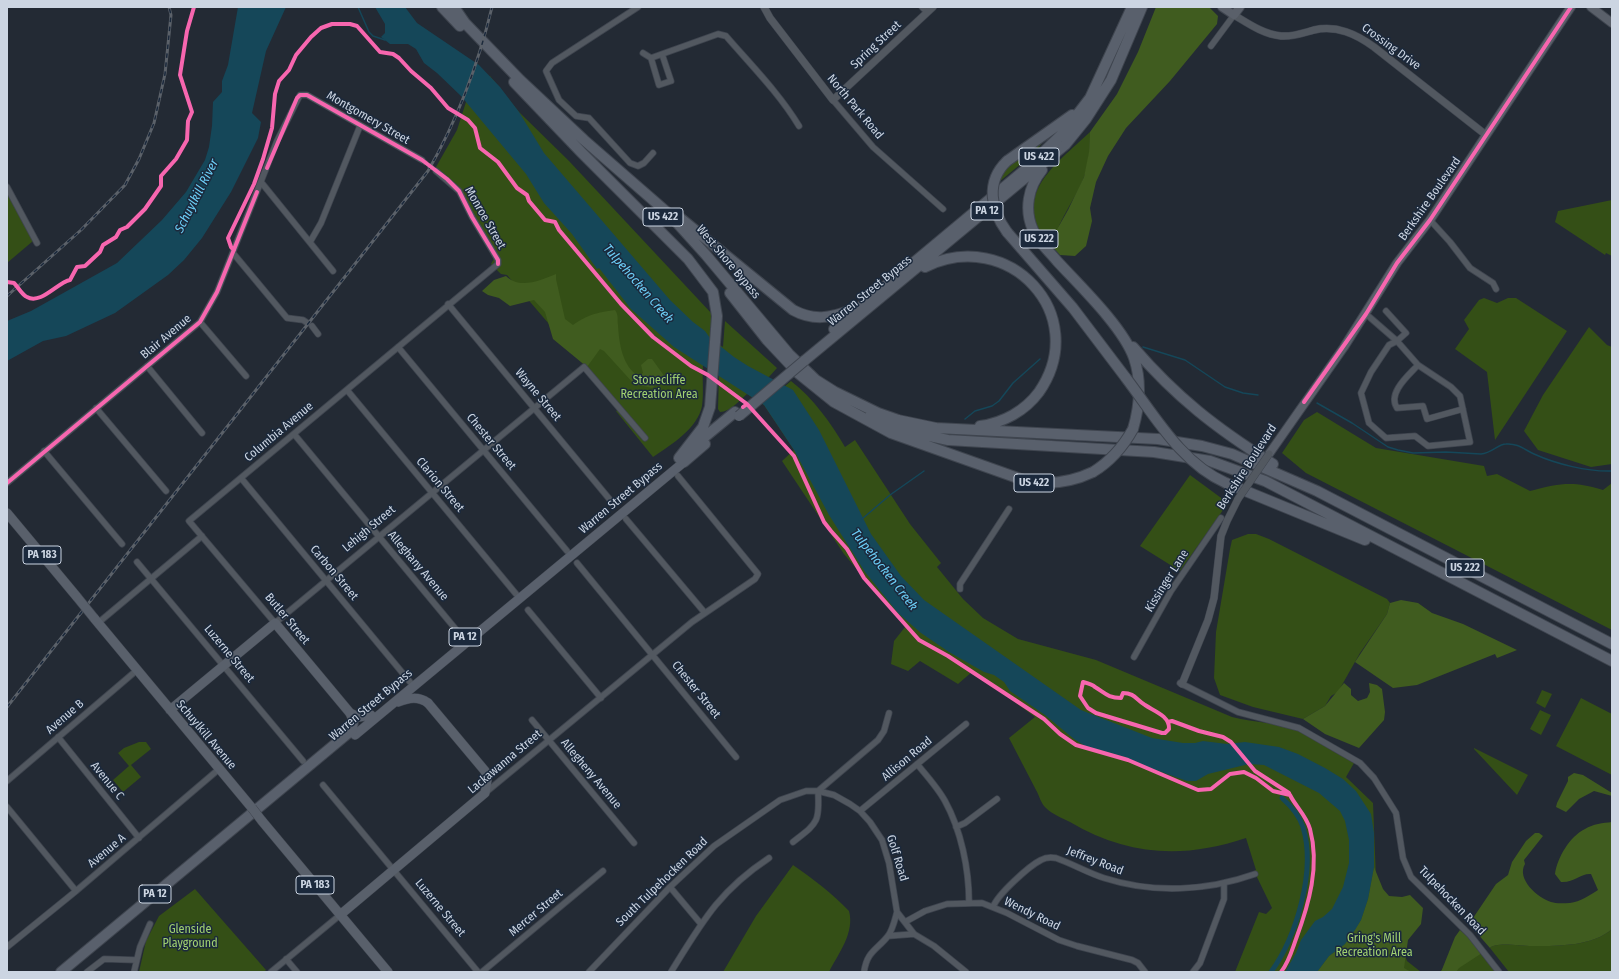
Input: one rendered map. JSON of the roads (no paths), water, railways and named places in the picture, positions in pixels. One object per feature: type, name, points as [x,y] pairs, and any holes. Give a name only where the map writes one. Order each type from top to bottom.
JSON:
[{"type":"highway","points":[[442,7],[460,26]]},
{"type":"highway","name":"West Shore Bypass","points":[[446,7],[460,26],[497,65],[574,139],[674,228],[719,279],[767,340],[812,386]]},
{"type":"highway","name":"West Shore Bypass","points":[[454,7],[465,23],[520,80],[627,178],[669,214],[692,238],[789,354],[816,380],[835,392],[878,412],[898,420],[936,428]]},
{"type":"highway","name":"Warren Street Bypass","points":[[61,972],[353,733],[393,704],[802,359],[860,306],[1046,151],[1074,120],[1090,98],[1132,7]]},
{"type":"highway","name":"Warren Street Bypass","points":[[802,359],[909,276],[1065,145],[1086,119],[1111,80],[1142,7]]},
{"type":"highway","name":"US 222","points":[[1112,51],[1075,112],[1057,127],[1007,161],[997,174],[992,190],[994,209],[1006,232],[1073,308],[1180,450],[1193,463],[1211,477],[1344,531],[1453,579],[1612,661]]},
{"type":"highway","points":[[497,65],[580,152],[688,259],[713,292],[717,316],[711,400],[703,427],[682,460]]},
{"type":"highway","name":"US 222","points":[[1065,145],[1035,180],[1029,197],[1029,218],[1036,236],[1153,370],[1194,410],[1230,437],[1317,491],[1612,644]]},
{"type":"highway","name":"US 422","points":[[627,178],[661,200],[709,242],[793,310],[808,316],[823,317],[838,315],[860,306]]},
{"type":"highway","points":[[909,276],[936,262],[955,257],[976,256],[998,261],[1018,271],[1035,286],[1047,306],[1054,330],[1054,356],[1050,372],[1035,396],[1024,408],[1003,420],[989,425],[969,428],[936,428]]},
{"type":"highway","name":"US 422","points":[[812,386],[834,402],[891,433],[1022,480],[1044,484],[1073,480],[1093,472],[1111,459],[1125,444],[1133,429],[1139,409],[1139,379],[1128,345],[1110,321]]},
{"type":"highway","points":[[812,386],[858,411],[894,427],[928,436],[972,442],[1154,452],[1210,461],[1265,481],[1453,579]]},
{"type":"highway","points":[[936,428],[1158,439],[1232,454],[1317,491]]},
{"type":"highway","name":"Warren Street Bypass","points":[[70,972],[353,733],[371,715],[410,682],[567,552],[682,460]]},
{"type":"highway","points":[[424,678],[422,691],[428,703]]},
{"type":"highway","points":[[393,704],[414,698],[421,699],[428,703]]},
{"type":"highway","points":[[353,733],[351,716],[359,717],[371,715]]},
{"type":"main road","name":"Crossing Drive","points":[[1222,7],[1234,14]]},
{"type":"main road","points":[[1234,14],[1240,7]]},
{"type":"main road","name":"Berkshire Boulevard","points":[[1269,454],[1366,314],[1398,263],[1430,220],[1571,7]]},
{"type":"main road","points":[[1591,7],[1612,23]]},
{"type":"main road","name":"Schuylkill Avenue","points":[[7,513],[388,972]]},
{"type":"main road","name":"Lehigh Street","points":[[170,710],[275,623]]},
{"type":"main road","name":"Butler Street","points":[[275,623],[351,716]]},
{"type":"main road","points":[[428,703],[485,772],[487,780],[485,793]]},
{"type":"main road","name":"Lackawanna Street","points":[[340,915],[485,793]]},
{"type":"street","points":[[638,7],[552,63],[546,71],[559,100],[576,116],[589,118],[630,163],[638,166],[644,163],[653,153]]},
{"type":"street","name":"North Park Road","points":[[764,7],[770,18],[833,100],[873,147],[943,209]]},
{"type":"street","name":"Spring Street","points":[[833,100],[927,9]]},
{"type":"street","points":[[1211,46],[1234,14]]},
{"type":"street","name":"Crossing Drive","points":[[1234,14],[1255,28],[1272,34],[1291,36],[1330,29],[1356,35],[1374,47],[1486,135]]},
{"type":"street","points":[[651,58],[718,34],[726,36],[773,90],[799,126]]},
{"type":"street","points":[[643,53],[651,58],[659,85],[672,81],[662,54]]},
{"type":"street","name":"Montgomery Street","points":[[304,94],[422,160]]},
{"type":"street","name":"Blair Avenue","points":[[7,483],[200,322],[211,304],[233,253],[277,141],[297,98],[304,94]]},
{"type":"street","points":[[310,242],[321,223],[360,126]]},
{"type":"street","name":"Monroe Street","points":[[436,171],[459,191],[472,217],[498,260]]},
{"type":"street","points":[[261,182],[333,271]]},
{"type":"street","points":[[7,187],[37,243]]},
{"type":"street","points":[[1430,220],[1450,242],[1470,268],[1493,283],[1496,289]]},
{"type":"street","points":[[233,253],[287,318],[303,320],[306,322]]},
{"type":"street","name":"Columbia Avenue","points":[[202,536],[190,521],[448,304],[498,264],[498,260]]},
{"type":"street","name":"Wayne Street","points":[[448,304],[611,501]]},
{"type":"street","points":[[1366,314],[1397,342],[1418,365],[1451,386],[1460,396],[1470,442],[1457,445],[1428,446],[1415,436],[1386,438],[1369,424],[1361,393],[1382,354],[1389,345],[1397,342],[1406,333],[1386,311]]},
{"type":"street","points":[[200,322],[246,376]]},
{"type":"street","points":[[312,326],[318,334]]},
{"type":"street","name":"Chester Street","points":[[398,347],[567,552]]},
{"type":"street","points":[[1418,365],[1399,387],[1394,397],[1394,404],[1397,408],[1423,406],[1427,419],[1463,409]]},
{"type":"street","points":[[147,366],[202,433]]},
{"type":"street","name":"Lehigh Street","points":[[275,623],[584,367],[645,438]]},
{"type":"street","name":"Clarion Street","points":[[347,390],[516,594]]},
{"type":"street","points":[[96,408],[166,491]]},
{"type":"street","name":"Alleghany Avenue","points":[[294,434],[463,638]]},
{"type":"street","points":[[44,451],[122,544]]},
{"type":"street","name":"Berkshire Boulevard","points":[[1181,684],[1208,620],[1214,598],[1221,536],[1226,521],[1238,499],[1269,454]]},
{"type":"street","name":"Lackawanna Street","points":[[485,793],[653,654],[705,613],[755,579],[758,574],[678,476]]},
{"type":"street","name":"Carbon Street","points":[[241,478],[410,682]]},
{"type":"street","points":[[960,588],[960,584],[1009,509]]},
{"type":"street","name":"Kissinger Lane","points":[[1134,657],[1171,591],[1221,518]]},
{"type":"street","points":[[626,519],[705,613]]},
{"type":"street","points":[[96,621],[202,536]]},
{"type":"street","name":"Butler Street","points":[[202,536],[275,623]]},
{"type":"street","name":"Luzerne Street","points":[[137,562],[303,761]]},
{"type":"street","name":"Chester Street","points":[[577,563],[736,757]]},
{"type":"street","points":[[528,610],[601,698]]},
{"type":"street","name":"Avenue B","points":[[7,781],[137,670]]},
{"type":"street","name":"Tulpehocken Road","points":[[1181,684],[1248,715],[1299,728],[1360,764],[1374,778],[1396,813],[1403,858],[1411,877],[1473,939],[1499,972]]},
{"type":"street","points":[[793,842],[815,824],[818,814],[818,791],[878,740],[884,731],[889,713]]},
{"type":"street","name":"Allegheny Avenue","points":[[532,720],[634,843]]},
{"type":"street","name":"Allison Road","points":[[860,811],[966,724]]},
{"type":"street","name":"Avenue C","points":[[58,737],[139,838]]},
{"type":"street","points":[[918,764],[941,794],[956,827],[965,862],[969,902]]},
{"type":"street","name":"Avenue A","points":[[7,947],[76,891],[219,769]]},
{"type":"street","name":"Luzerne Street","points":[[323,785],[478,972]]},
{"type":"street","name":"Golf Road","points":[[776,802],[795,794],[818,791],[834,795],[860,811],[873,825],[885,849],[893,878],[897,912],[888,936],[871,952],[864,972]]},
{"type":"street","points":[[956,827],[965,823],[998,799]]},
{"type":"street","name":"South Tulpehocken Road","points":[[589,972],[670,887],[714,846],[776,802]]},
{"type":"street","points":[[7,807],[76,891]]},
{"type":"street","name":"Jeffrey Road","points":[[993,907],[1002,893],[1036,863],[1049,857],[1056,858],[1105,879],[1136,886],[1184,889],[1224,884],[1255,874]]},
{"type":"street","points":[[671,972],[716,903],[748,872],[769,858]]},
{"type":"street","name":"Mercer Street","points":[[482,972],[603,872]]},
{"type":"street","points":[[1194,972],[1200,963],[1224,899],[1224,884]]},
{"type":"street","points":[[670,887],[701,924]]},
{"type":"street","name":"Wendy Road","points":[[905,922],[936,906],[969,902],[993,907],[1059,940],[1132,960],[1138,963],[1145,972]]},
{"type":"street","points":[[897,912],[914,934],[934,946],[966,972]]},
{"type":"street","name":"Lackawanna Street","points":[[271,972],[340,915]]},
{"type":"street","points":[[134,972],[136,960],[150,924]]},
{"type":"street","points":[[888,936],[914,934]]},
{"type":"street","points":[[86,972],[104,958],[136,960]]},
{"type":"street","points":[[286,959],[297,972]]},
{"type":"water","name":"Schuylkill River","points":[[238,7],[286,7],[266,51],[252,113],[261,122],[258,138],[231,192],[202,238],[184,260],[168,275],[115,313],[66,336],[43,341],[7,361],[7,321],[31,311],[117,263],[162,220],[186,192],[205,160],[209,147],[213,102],[222,92],[222,81],[228,65]]},
{"type":"water","name":"Tulpehocken Creek","points":[[375,7],[405,7],[417,23],[479,65],[500,87],[519,112],[544,153],[670,300],[693,322],[705,331],[710,338],[734,357],[793,390],[819,430],[871,534],[901,576],[924,600],[1081,710],[1152,738],[1183,743],[1203,741],[1227,744],[1245,742],[1279,747],[1298,754],[1325,768],[1343,779],[1356,791],[1371,814],[1374,833],[1374,867],[1368,899],[1361,920],[1345,944],[1329,956],[1317,972],[1285,972],[1296,953],[1301,940],[1315,921],[1323,917],[1332,909],[1343,887],[1349,863],[1349,840],[1345,821],[1340,811],[1319,793],[1264,765],[1249,764],[1208,774],[1196,781],[1187,781],[1150,768],[1125,757],[1085,746],[1074,739],[1045,715],[1010,691],[1004,682],[994,675],[984,672],[949,652],[921,633],[898,613],[865,572],[829,515],[794,450],[764,405],[674,347],[631,309],[599,268],[597,269],[572,234],[544,203],[526,174],[461,96],[424,63],[416,49],[408,44],[390,44],[381,37],[385,33],[385,24]]},
{"type":"waterway","points":[[358,7],[369,32],[373,36],[385,40]]},
{"type":"waterway","points":[[1143,347],[1185,360],[1225,387],[1243,393],[1258,395]]},
{"type":"waterway","points":[[965,419],[975,411],[992,406],[999,401],[1013,383],[1040,359]]},
{"type":"waterway","points":[[1317,403],[1352,423],[1388,447],[1398,450],[1413,453],[1446,452],[1481,454],[1500,445],[1510,444],[1518,446],[1543,458],[1562,464],[1583,469],[1612,471]]},
{"type":"waterway","points":[[862,519],[890,495],[924,471]]},
{"type":"waterway","points":[[1271,972],[1289,940],[1296,922],[1302,902],[1307,863],[1303,827],[1289,804],[1282,798]]},
{"type":"tunnel","points":[[422,160],[436,171]]},
{"type":"railway","points":[[7,296],[81,230],[125,185],[139,159],[154,123],[165,74],[171,15],[169,7]]},
{"type":"railway","points":[[7,707],[428,171],[458,112],[474,71],[492,7]]},
{"type":"park label","name":"Stonecliffe Recreation Area","points":[[659,388]]},
{"type":"park label","name":"Glenside Playground","points":[[190,937]]},
{"type":"park label","name":"Gring's Mill Recreation Area","points":[[1374,946]]}]
